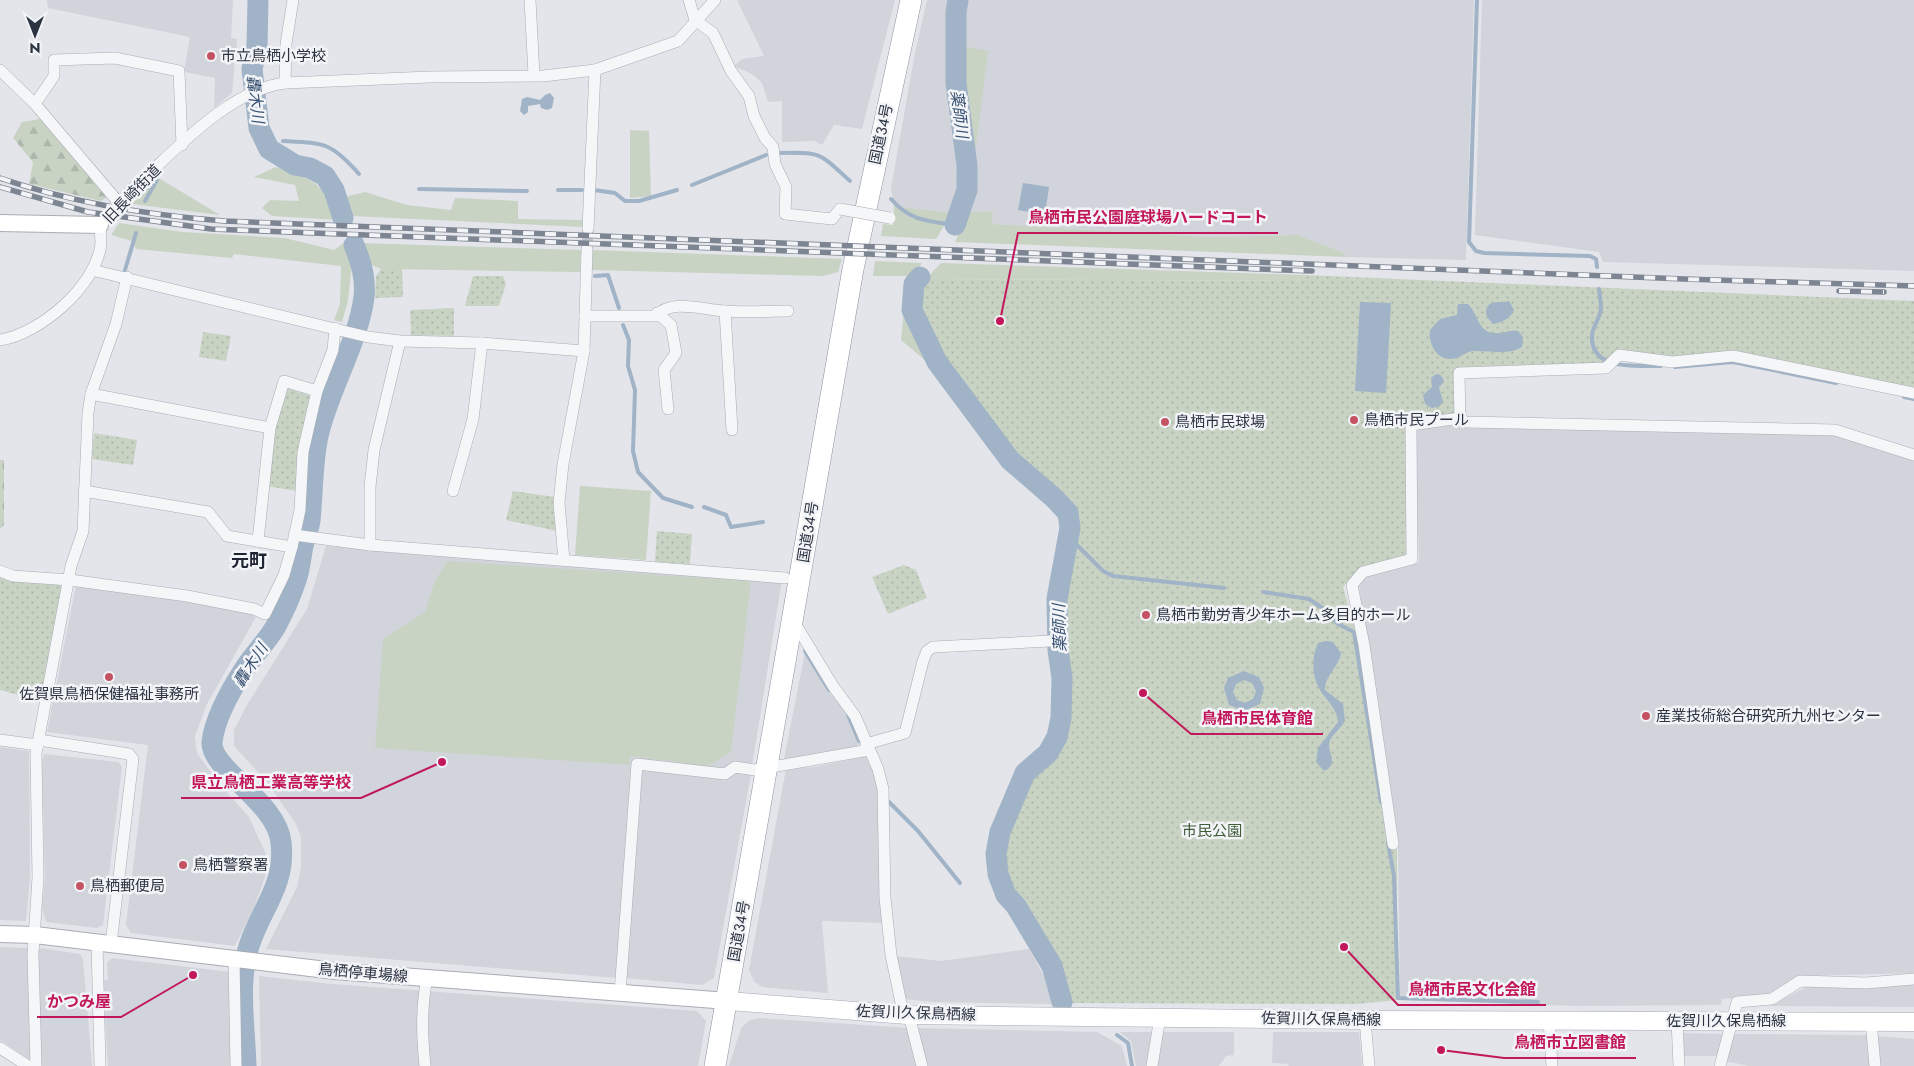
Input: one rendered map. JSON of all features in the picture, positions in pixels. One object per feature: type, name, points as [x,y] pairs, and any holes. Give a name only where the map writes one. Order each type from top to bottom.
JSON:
[{"type":"highway","name":"国道34号","points":[[715,1066],[728,1001],[853,269],[911,0]]},
{"type":"main road","points":[[0,223],[100,225]]},
{"type":"main road","name":"鳥栖停車場線","points":[[0,934],[35,935],[258,962],[427,978],[728,1001]]},
{"type":"main road","name":"佐賀川久保鳥栖線","points":[[728,1001],[906,1014],[1364,1020],[1914,1022]]},
{"type":"street","points":[[293,0],[286,44],[285,83],[534,75],[595,70],[678,41],[715,0]]},
{"type":"street","points":[[530,0],[534,75]]},
{"type":"street","points":[[689,0],[696,20],[713,33],[731,71],[749,96],[754,116],[765,138],[773,147],[775,164],[786,187],[785,214],[832,218],[840,209],[890,218]]},
{"type":"street","points":[[35,104],[54,76],[54,60],[115,58],[180,71],[182,145]]},
{"type":"street","points":[[0,70],[35,104],[119,203]]},
{"type":"street","points":[[588,228],[595,70]]},
{"type":"street","name":"旧長崎街道","points":[[0,340],[20,336],[41,325],[61,307],[92,270],[101,245],[100,225],[119,203],[182,145],[219,113],[244,95],[270,85],[285,83]]},
{"type":"street","points":[[564,560],[559,503],[563,464],[584,351],[587,249]]},
{"type":"street","points":[[92,270],[364,335],[400,341],[482,342],[584,351]]},
{"type":"street","points":[[36,1066],[33,954],[38,877],[36,753],[70,580],[71,566],[83,531],[88,413],[91,394],[116,324],[127,277]]},
{"type":"street","points":[[585,316],[655,316],[662,308],[694,306],[724,311],[788,311]]},
{"type":"street","points":[[724,311],[732,430]]},
{"type":"street","points":[[657,313],[671,325],[676,353],[664,370],[668,409]]},
{"type":"street","points":[[0,571],[13,576],[70,580],[187,596],[254,609],[265,614],[284,575],[292,547],[300,510],[303,452],[317,391],[333,350],[335,328]]},
{"type":"street","points":[[370,546],[370,487],[374,450],[400,341]]},
{"type":"street","points":[[453,491],[473,419],[482,342]]},
{"type":"street","points":[[1460,418],[1459,373],[1606,368],[1619,355],[1672,362],[1733,356],[1914,393]]},
{"type":"street","points":[[258,541],[270,428],[284,381],[317,391]]},
{"type":"street","points":[[91,394],[270,428]]},
{"type":"street","points":[[1393,844],[1364,645],[1352,586],[1363,572],[1412,560],[1412,425],[1460,418],[1465,422],[1835,430],[1914,455]]},
{"type":"street","points":[[84,491],[208,512],[227,536],[292,547]]},
{"type":"street","points":[[294,535],[370,546],[785,578]]},
{"type":"street","points":[[792,618],[833,686],[848,704],[883,789],[885,898],[891,955],[901,1003],[911,1023],[922,1066]]},
{"type":"street","points":[[620,992],[637,764],[725,774],[735,767],[754,770],[802,763],[867,747],[905,733],[923,661],[927,651],[933,647],[1050,641]]},
{"type":"street","points":[[0,740],[129,754],[133,759],[104,943],[100,1066]]},
{"type":"street","points":[[234,959],[236,1066]]},
{"type":"street","points":[[425,1066],[421,1028],[422,1002],[427,978]]},
{"type":"street","points":[[1720,1066],[1737,1002],[1772,999],[1800,981],[1866,983],[1914,979]]},
{"type":"street","points":[[1152,1066],[1160,1016]]},
{"type":"street","points":[[1364,1020],[1369,1066]]},
{"type":"street","points":[[1549,1020],[1552,1066]]},
{"type":"street","points":[[1676,1020],[1679,1066]]},
{"type":"street","points":[[1871,1021],[1875,1066]]},
{"type":"street","points":[[0,1048],[28,1066]]},
{"type":"shaded area","name":"市立鳥栖小学校","points":[[47,0],[233,0],[231,38],[237,39],[232,93],[214,108],[215,78],[184,72],[190,37],[48,8]]},
{"type":"shaded area","points":[[737,0],[895,0],[862,129],[834,125],[822,145],[815,141],[782,142],[782,101],[768,102],[762,83],[752,74],[734,66],[742,59],[764,56]]},
{"type":"shaded area","points":[[927,0],[951,0],[948,106],[959,186],[952,213],[894,206],[891,188],[915,53]]},
{"type":"shaded area","points":[[966,0],[1474,0],[1466,260],[1345,257],[1345,253],[1297,235],[1209,237],[991,224],[993,211],[968,212],[974,195],[974,161],[963,91],[962,46]]},
{"type":"shaded area","points":[[1482,0],[1914,0],[1914,271],[1603,262],[1599,252],[1475,235]]},
{"type":"shaded area","name":"産業技術総合研究所九州センター","points":[[1459,422],[1836,435],[1914,459],[1914,973],[1801,976],[1776,994],[1722,999],[1721,1005],[1578,1006],[1400,1000],[1398,847],[1359,586],[1364,576],[1419,563],[1415,429]]},
{"type":"shaded area","points":[[326,546],[782,580],[752,766],[722,770],[635,760],[616,978],[266,949],[297,887],[301,867],[301,837],[296,824],[267,782],[234,746],[234,730],[247,705],[307,609]]},
{"type":"shaded area","points":[[76,585],[186,601],[248,613],[256,617],[207,704],[195,736],[197,753],[221,786],[249,817],[266,854],[265,877],[254,907],[235,946],[131,933],[126,925],[148,745],[47,732]]},
{"type":"shaded area","points":[[805,652],[824,686],[845,711],[860,743],[855,748],[784,759]]},
{"type":"shaded area","points":[[0,747],[29,751],[30,877],[26,921],[0,920]]},
{"type":"shaded area","points":[[44,754],[118,762],[122,767],[103,925],[97,928],[46,922],[42,908],[45,878],[42,763]]},
{"type":"shaded area","points":[[868,756],[879,788],[884,923],[822,921],[828,993],[762,987],[754,981],[749,970],[786,769],[814,767]]},
{"type":"shaded area","points":[[639,767],[737,771],[751,774],[714,978],[702,985],[625,978]]},
{"type":"shaded area","points":[[0,947],[29,948],[31,1061],[0,1040]]},
{"type":"shaded area","points":[[41,948],[80,954],[83,959],[92,1066],[41,1066],[37,953]]},
{"type":"shaded area","points":[[1029,949],[1043,974],[1052,1004],[934,1002],[903,999],[895,956],[941,961]]},
{"type":"shaded area","points":[[112,958],[231,972],[233,1066],[108,1066],[103,980],[108,980],[107,963]]},
{"type":"shaded area","points":[[259,976],[332,984],[697,1011],[706,1021],[698,1066],[261,1066]]},
{"type":"shaded area","points":[[1914,983],[1914,1007],[1770,1006],[1810,985]]},
{"type":"shaded area","points":[[760,1018],[909,1028],[918,1066],[729,1066],[741,1028],[750,1020]]},
{"type":"shaded area","points":[[920,1028],[1097,1032],[1122,1046],[1127,1066],[925,1066],[917,1031]]},
{"type":"shaded area","points":[[1120,1032],[1153,1032],[1147,1066],[1136,1066],[1131,1041]]},
{"type":"shaded area","points":[[1161,1032],[1234,1032],[1234,1055],[1226,1056],[1219,1066],[1155,1066]]},
{"type":"shaded area","points":[[1273,1032],[1359,1032],[1362,1066],[1288,1066],[1289,1064],[1272,1063]]},
{"type":"shaded area","points":[[1680,1033],[1724,1034],[1718,1056],[1682,1056]]},
{"type":"shaded area","points":[[1734,1034],[1868,1035],[1870,1066],[1749,1066],[1726,1061]]},
{"type":"shaded area","points":[[1877,1036],[1914,1039],[1914,1066],[1878,1066]]},
{"type":"green space","points":[[962,46],[988,51],[974,161],[963,91]]},
{"type":"green space","points":[[45,118],[110,195],[101,201],[29,184],[33,162],[13,138],[22,122]]},
{"type":"green space","points":[[630,130],[649,131],[651,196],[630,198]]},
{"type":"green space","points":[[276,167],[309,180],[321,189],[338,220],[272,216],[262,208],[270,200],[299,201],[295,185],[254,177]]},
{"type":"green space","points":[[157,177],[220,215],[132,204]]},
{"type":"green space","points":[[365,192],[407,205],[451,210],[455,198],[518,201],[518,219],[584,220],[584,227],[351,216],[344,197]]},
{"type":"green space","points":[[894,206],[952,213],[936,239],[881,236],[883,224],[893,225]]},
{"type":"green space","points":[[993,211],[992,224],[1209,237],[1297,235],[1345,253],[1345,257],[955,242],[968,212]]},
{"type":"green space","points":[[119,223],[182,232],[285,238],[334,250],[345,242],[352,263],[348,300],[342,322],[334,320],[340,304],[341,266],[234,254],[232,258],[136,249],[132,241],[111,235]]},
{"type":"green space","points":[[359,243],[581,250],[580,272],[381,269],[365,262]]},
{"type":"green space","points":[[593,250],[842,259],[838,272],[823,276],[592,270]]},
{"type":"green space","points":[[875,261],[922,263],[912,276],[873,276]]},
{"type":"green space","points":[[941,263],[1306,275],[1296,281],[926,279]]},
{"type":"green space","points":[[381,269],[402,269],[403,297],[375,298],[376,276]]},
{"type":"green space","name":"市民公園","points":[[1306,275],[1914,301],[1914,388],[1733,352],[1686,358],[1617,352],[1602,364],[1455,370],[1457,412],[1453,415],[1408,421],[1409,547],[1404,557],[1359,568],[1343,587],[1360,645],[1390,850],[1397,849],[1397,1000],[1357,1004],[1066,1003],[1054,961],[1008,882],[1000,865],[998,852],[1001,835],[1027,782],[1058,752],[1064,735],[1065,676],[1061,613],[1064,580],[1074,524],[1069,510],[1012,452],[948,369],[918,310],[918,295],[926,279],[1296,281]]},
{"type":"green space","points":[[473,276],[503,276],[506,284],[499,306],[465,306]]},
{"type":"green space","points":[[454,308],[454,336],[411,335],[410,310]]},
{"type":"green space","points":[[904,309],[933,367],[901,340]]},
{"type":"green space","points":[[203,332],[231,336],[226,361],[199,357]]},
{"type":"green space","points":[[286,388],[311,396],[299,444],[297,491],[266,486],[274,428]]},
{"type":"green space","points":[[94,433],[137,440],[133,465],[92,459]]},
{"type":"green space","points":[[0,460],[4,460],[4,525],[0,529]]},
{"type":"green space","points":[[580,486],[651,491],[646,560],[575,555]]},
{"type":"green space","points":[[513,491],[555,497],[557,531],[506,520]]},
{"type":"green space","points":[[657,531],[692,534],[690,564],[655,562]]},
{"type":"green space","points":[[447,561],[751,581],[731,752],[708,766],[630,756],[630,765],[375,748],[383,639],[425,612],[434,583]]},
{"type":"green space","points":[[904,565],[916,570],[927,598],[888,614],[872,577]]},
{"type":"green space","points":[[0,575],[63,584],[40,701],[0,690]]},
{"type":"water","points":[[550,93],[554,98],[552,108],[547,110],[541,108],[540,104],[528,106],[528,112],[524,115],[520,111],[522,99],[527,97],[540,100]]},
{"type":"water","points":[[1023,183],[1049,187],[1045,215],[1018,210]]},
{"type":"water","points":[[1509,301],[1514,310],[1513,313],[1505,320],[1493,324],[1487,317],[1486,312],[1489,305],[1495,302]]},
{"type":"water","points":[[1360,302],[1391,303],[1386,393],[1355,391]]},
{"type":"water","points":[[1458,304],[1468,304],[1481,326],[1489,332],[1518,331],[1523,337],[1522,347],[1504,352],[1471,351],[1452,359],[1446,359],[1441,356],[1433,348],[1430,330],[1440,319],[1457,315]]},
{"type":"water","points":[[1436,374],[1441,375],[1444,381],[1439,388],[1443,401],[1440,406],[1432,408],[1425,404],[1423,395],[1432,387],[1431,378]]},
{"type":"water","points":[[1333,642],[1341,653],[1338,663],[1327,680],[1325,690],[1343,704],[1345,721],[1330,740],[1329,749],[1332,761],[1329,768],[1324,771],[1316,762],[1318,748],[1338,722],[1334,709],[1317,685],[1314,673],[1313,661],[1318,643]]},
{"type":"water","points":[[1244,671],[1259,677],[1264,688],[1260,704],[1244,711],[1229,705],[1224,688],[1228,678]],"holes":[[[1244,680],[1252,683],[1256,691],[1253,699],[1245,703],[1237,700],[1233,692],[1236,684]]]},
{"type":"waterway","name":"轟木川","points":[[258,0],[257,46],[252,69],[259,128],[269,149],[295,165],[310,168],[325,176],[334,190],[343,218]]},
{"type":"waterway","name":"薬師川","points":[[955,225],[967,190],[967,166],[956,83],[956,12],[958,0]]},
{"type":"waterway","points":[[1477,0],[1469,242],[1476,251],[1484,253],[1590,256],[1596,259],[1597,267]]},
{"type":"waterway","points":[[283,141],[308,142],[326,146],[341,156],[359,174]]},
{"type":"waterway","points":[[780,153],[805,153],[820,156],[850,181]]},
{"type":"waterway","points":[[692,185],[766,155]]},
{"type":"waterway","points":[[145,201],[157,180]]},
{"type":"waterway","points":[[419,189],[527,191]]},
{"type":"waterway","points":[[558,190],[582,190]]},
{"type":"waterway","points":[[594,190],[615,193],[625,201],[639,201],[677,190]]},
{"type":"waterway","points":[[891,199],[912,216],[928,221],[955,225]]},
{"type":"waterway","points":[[125,270],[136,233]]},
{"type":"waterway","name":"轟木川","points":[[246,1066],[243,1006],[245,960],[254,932],[271,896],[280,871],[282,858],[281,842],[277,827],[268,813],[221,763],[214,752],[212,742],[225,702],[247,665],[276,626],[288,602],[297,577],[309,527],[318,436],[329,401],[356,331],[364,297],[362,270],[354,245]]},
{"type":"waterway","points":[[595,276],[608,275],[619,308]]},
{"type":"waterway","name":"薬師川","points":[[920,277],[914,284],[912,310],[937,362],[1010,460],[1054,498],[1068,513],[1070,528],[1057,599],[1058,650],[1062,678],[1061,718],[1057,737],[1048,753],[1025,773],[1000,832],[996,854],[998,874],[1006,895],[1016,906],[1052,966],[1062,1002]]},
{"type":"waterway","points":[[1599,289],[1601,309],[1592,335],[1593,347],[1599,355],[1607,361],[1628,366],[1661,366]]},
{"type":"waterway","points":[[623,325],[629,340],[628,366],[635,390],[633,451],[638,472],[663,498],[692,507]]},
{"type":"waterway","points":[[1675,367],[1733,362],[1836,383]]},
{"type":"waterway","points":[[1904,397],[1914,399]]},
{"type":"waterway","points":[[704,507],[726,515],[731,527],[763,522]]},
{"type":"waterway","points":[[1068,536],[1103,571],[1113,576],[1224,588]]},
{"type":"waterway","points":[[1263,592],[1309,599],[1321,607],[1338,624],[1354,632],[1381,802]]},
{"type":"waterway","points":[[805,651],[829,690]]},
{"type":"waterway","points":[[848,715],[859,741]]},
{"type":"waterway","points":[[887,800],[918,831],[960,883]]},
{"type":"waterway","points":[[1388,843],[1394,876],[1398,998],[1538,1002]]},
{"type":"waterway","points":[[1117,1035],[1128,1043],[1132,1066]]},
{"type":"tunnel","points":[[587,249],[588,229]]},
{"type":"railway","points":[[0,178],[27,187],[111,207],[224,221],[1684,279],[1914,286]]},
{"type":"railway","points":[[0,187],[88,212],[211,229],[1312,271]]},
{"type":"railway","points":[[1839,291],[1884,292]]},
{"type":"place","name":"市立鳥栖小学校","points":[[211,56]]},
{"type":"place","name":"鳥栖市民公園庭球場ハードコート","points":[[1000,321]]},
{"type":"place","name":"鳥栖市民プール","points":[[1354,420]]},
{"type":"place","name":"鳥栖市民球場","points":[[1165,422]]},
{"type":"place","name":"鳥栖市勤労青少年ホーム多目的ホール","points":[[1146,615]]},
{"type":"place","name":"佐賀県鳥栖保健福祉事務所","points":[[109,677]]},
{"type":"place","name":"鳥栖市民体育館","points":[[1143,693]]},
{"type":"place","name":"産業技術総合研究所九州センター","points":[[1646,716]]},
{"type":"place","name":"県立鳥栖工業高等学校","points":[[442,762]]},
{"type":"place","name":"鳥栖警察署","points":[[183,865]]},
{"type":"place","name":"鳥栖郵便局","points":[[80,886]]},
{"type":"place","name":"鳥栖市民文化会館","points":[[1344,947]]},
{"type":"place","name":"かつみ屋","points":[[193,975]]},
{"type":"place","name":"鳥栖市立図書館","points":[[1441,1050]]},
{"type":"district","name":"元町","points":[[249,561]]}]
